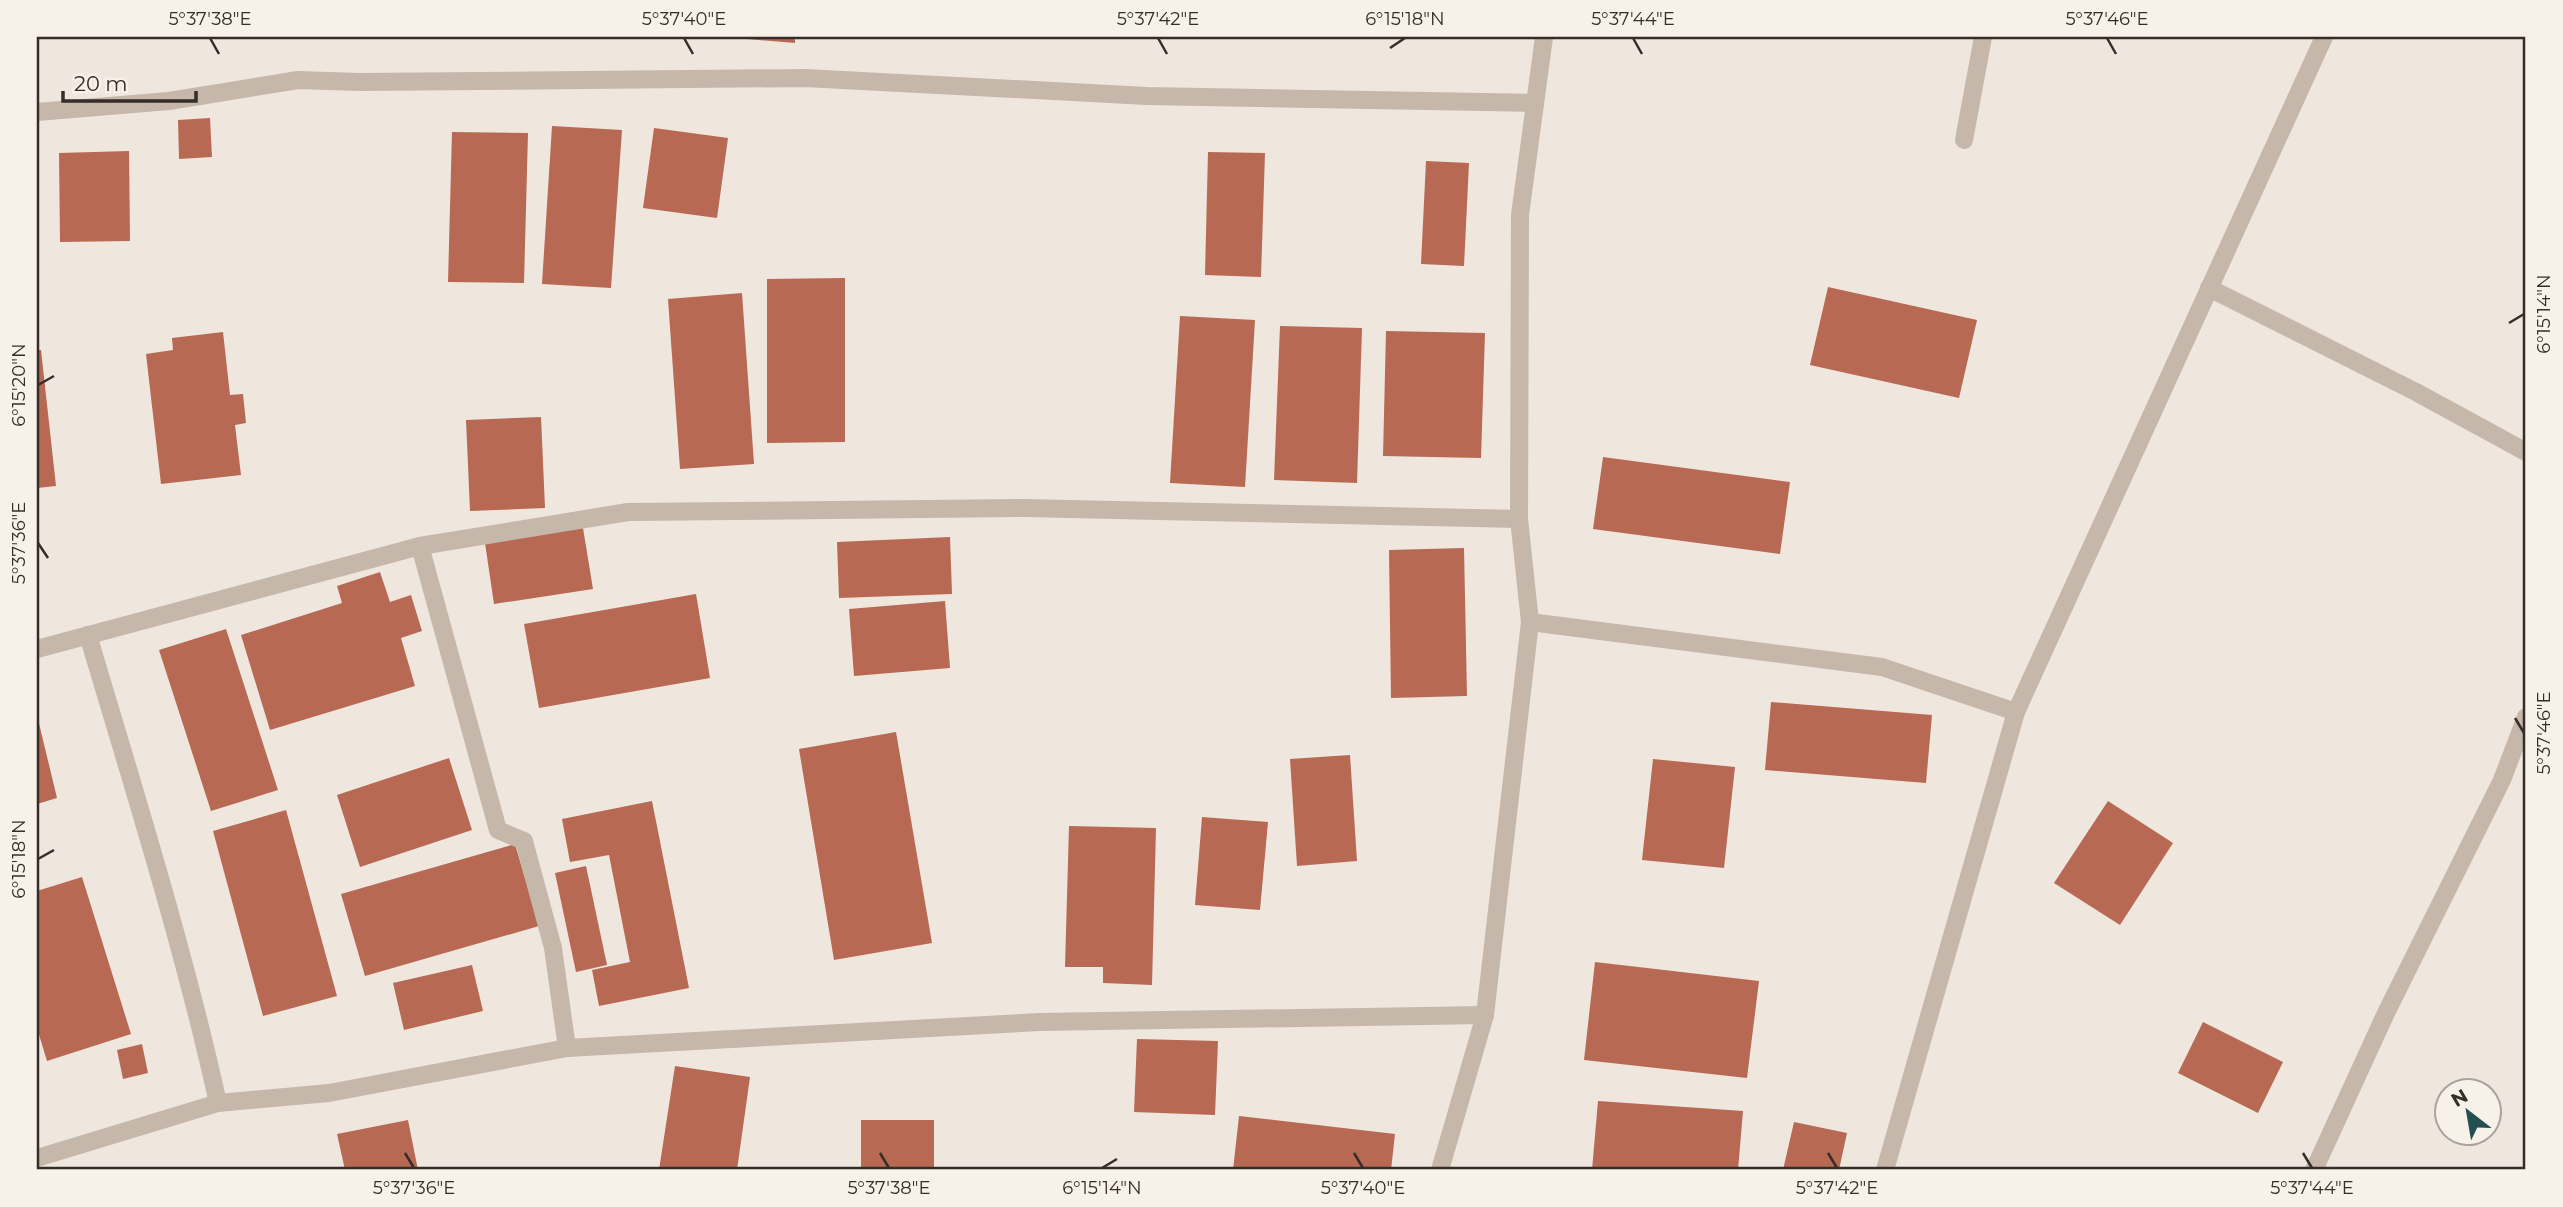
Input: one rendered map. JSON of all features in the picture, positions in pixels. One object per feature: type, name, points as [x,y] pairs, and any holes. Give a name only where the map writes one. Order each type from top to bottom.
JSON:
[{"type":"street","points":[[1440,1170],[1485,1015],[1530,622],[1519,519],[1520,215],[1544,37]]},
{"type":"street","points":[[1964,140],[1983,37]]},
{"type":"street","points":[[1885,1170],[2016,712],[2323,37]]},
{"type":"street","points":[[37,112],[169,101],[298,79],[373,82],[805,78],[1147,96],[1535,103]]},
{"type":"street","points":[[2209,288],[2416,392],[2526,452]]},
{"type":"street","points":[[37,649],[420,547],[628,512],[1025,508],[1519,519]]},
{"type":"street","points":[[420,547],[498,830],[524,841],[553,948],[567,1048]]},
{"type":"street","points":[[1530,622],[1882,667],[2016,712]]},
{"type":"street","points":[[88,635],[160,877],[205,1042],[218,1103]]},
{"type":"street","points":[[2314,1170],[2386,1013],[2502,780],[2526,717]]},
{"type":"street","points":[[37,1158],[218,1103],[329,1093],[567,1048],[1040,1022],[1485,1015]]},
{"type":"building","points":[[795,37],[795,43],[747,39]]},
{"type":"building","points":[[210,118],[212,157],[179,159],[178,120]]},
{"type":"building","points":[[552,126],[622,130],[611,288],[542,284]]},
{"type":"building","points":[[654,128],[728,138],[717,218],[643,208]]},
{"type":"building","points":[[452,132],[528,133],[524,283],[448,282]]},
{"type":"building","points":[[129,151],[130,241],[60,242],[59,153]]},
{"type":"building","points":[[1208,152],[1265,153],[1261,277],[1205,275]]},
{"type":"building","points":[[1426,161],[1469,163],[1464,266],[1421,264]]},
{"type":"building","points":[[845,278],[845,442],[767,443],[767,279]]},
{"type":"building","points":[[1828,287],[1977,320],[1959,398],[1810,365]]},
{"type":"building","points":[[742,293],[754,464],[680,469],[668,299]]},
{"type":"building","points":[[1180,316],[1255,320],[1245,487],[1170,483]]},
{"type":"building","points":[[1280,326],[1362,328],[1357,483],[1274,480]]},
{"type":"building","points":[[1386,331],[1485,333],[1481,458],[1383,456]]},
{"type":"building","points":[[223,332],[230,395],[243,394],[246,423],[235,425],[241,475],[161,484],[146,354],[173,350],[172,338]]},
{"type":"building","points":[[37,350],[41,350],[56,486],[37,488]]},
{"type":"building","points":[[541,417],[545,508],[470,511],[466,420]]},
{"type":"building","points":[[1603,457],[1790,482],[1780,554],[1593,529]]},
{"type":"building","points":[[583,528],[593,589],[494,604],[485,543]]},
{"type":"building","points":[[950,537],[952,594],[839,598],[837,542]]},
{"type":"building","points":[[1464,548],[1467,696],[1391,698],[1389,550]]},
{"type":"building","points":[[380,572],[390,602],[411,595],[422,631],[401,638],[415,686],[270,730],[241,635],[342,603],[337,586]]},
{"type":"building","points":[[696,594],[710,678],[539,708],[524,624]]},
{"type":"building","points":[[945,601],[950,668],[854,676],[849,609]]},
{"type":"building","points":[[226,629],[278,790],[211,811],[159,650]]},
{"type":"building","points":[[1771,702],[1932,715],[1926,783],[1765,770]]},
{"type":"building","points":[[37,715],[57,798],[37,804]]},
{"type":"building","points":[[896,732],[932,943],[834,960],[799,749]]},
{"type":"building","points":[[1350,755],[1357,861],[1297,866],[1290,759]]},
{"type":"building","points":[[449,758],[472,830],[360,867],[337,795]]},
{"type":"building","points":[[1653,759],[1735,767],[1724,868],[1642,860]]},
{"type":"building","points":[[652,801],[689,988],[599,1006],[592,970],[630,962],[609,855],[570,862],[562,819]]},
{"type":"building","points":[[2108,801],[2173,843],[2120,925],[2054,883]]},
{"type":"building","points":[[286,810],[337,996],[263,1016],[213,831]]},
{"type":"building","points":[[1202,817],[1268,822],[1260,910],[1195,905]]},
{"type":"building","points":[[1069,826],[1156,828],[1152,985],[1103,983],[1103,967],[1065,967]]},
{"type":"building","points":[[515,844],[539,926],[365,976],[341,894]]},
{"type":"building","points":[[586,866],[607,965],[576,972],[555,873]]},
{"type":"building","points":[[82,877],[131,1034],[47,1061],[37,1028],[37,891]]},
{"type":"building","points":[[1595,962],[1759,981],[1747,1078],[1584,1060]]},
{"type":"building","points":[[472,965],[483,1011],[404,1030],[393,983]]},
{"type":"building","points":[[2203,1022],[2283,1062],[2258,1113],[2178,1073]]},
{"type":"building","points":[[1137,1039],[1218,1041],[1215,1115],[1134,1112]]},
{"type":"building","points":[[142,1044],[148,1073],[123,1079],[117,1050]]},
{"type":"building","points":[[675,1066],[750,1077],[737,1170],[659,1170]]},
{"type":"building","points":[[1598,1101],[1743,1111],[1738,1170],[1592,1170]]},
{"type":"building","points":[[1239,1116],[1395,1134],[1391,1170],[1233,1170]]},
{"type":"building","points":[[408,1120],[418,1170],[345,1170],[337,1134]]},
{"type":"building","points":[[861,1120],[934,1120],[934,1170],[861,1170]]},
{"type":"building","points":[[1794,1122],[1847,1133],[1839,1170],[1783,1170]]}]
